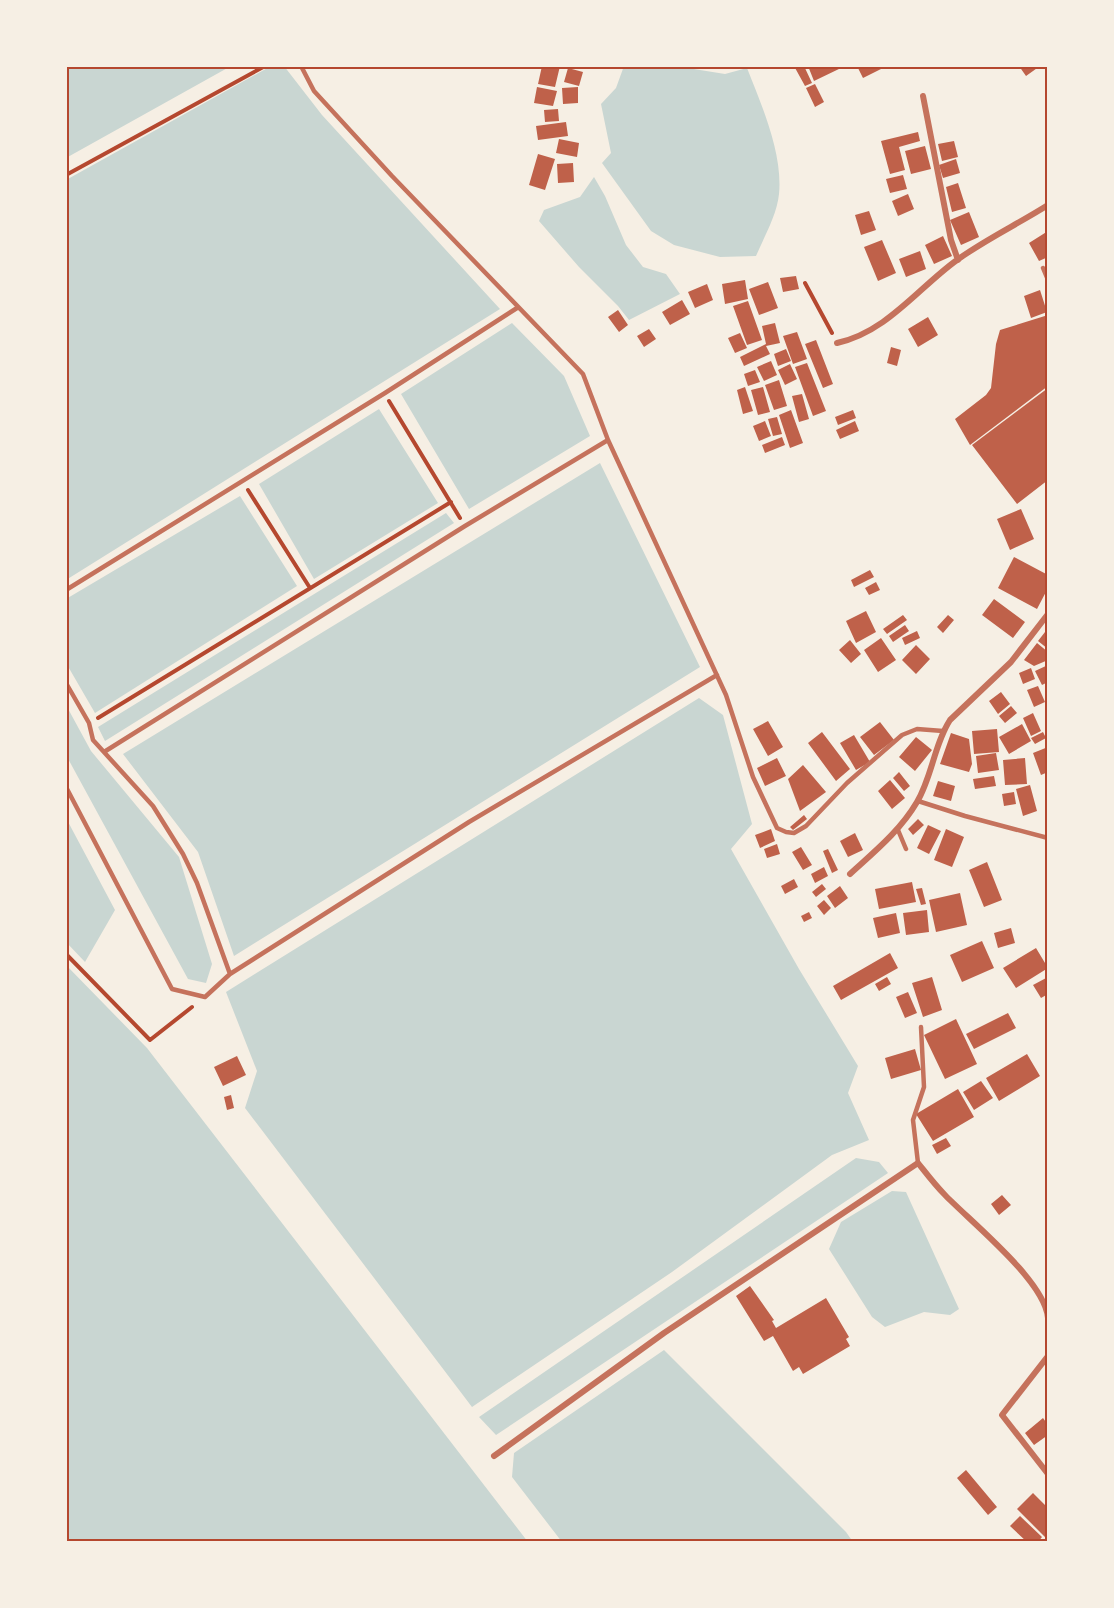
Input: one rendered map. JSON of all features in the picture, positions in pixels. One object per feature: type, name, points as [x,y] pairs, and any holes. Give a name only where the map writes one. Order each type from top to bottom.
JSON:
[{"type":"street","points":[[923,96],[951,240],[958,260]]},
{"type":"street","points":[[837,343],[849,340],[901,310],[931,281],[958,260],[1001,231],[1048,205]]},
{"type":"street","points":[[850,874],[898,830],[918,801],[943,731],[950,720],[1011,662],[1048,614]]},
{"type":"street","points":[[494,1456],[664,1333],[918,1163],[944,1194],[1033,1285],[1047,1310],[1048,1318]]},
{"type":"street","points":[[1048,1356],[1002,1415],[1048,1474]]},
{"type":"lane","points":[[301,66],[314,91],[517,308],[583,374],[608,440],[726,695],[753,777],[777,828],[794,833],[806,826],[847,783],[902,735],[917,729],[943,731]]},
{"type":"lane","points":[[1042,268],[1048,280]]},
{"type":"lane","points":[[66,590],[243,482],[517,308]]},
{"type":"lane","points":[[104,752],[465,526],[608,440]]},
{"type":"lane","points":[[66,787],[172,989],[205,997],[230,974],[469,822],[717,675]]},
{"type":"lane","points":[[66,683],[89,723],[93,740],[153,806],[183,854],[197,883],[230,974]]},
{"type":"lane","points":[[918,801],[1048,838]]},
{"type":"lane","points":[[898,830],[906,849]]},
{"type":"lane","points":[[918,1163],[913,1120],[924,1086],[921,1027]]},
{"type":"path","points":[[66,175],[265,66]]},
{"type":"path","points":[[805,283],[837,343]]},
{"type":"path","points":[[385,393],[465,526]]},
{"type":"path","points":[[243,482],[310,588]]},
{"type":"path","points":[[89,723],[451,502]]},
{"type":"path","points":[[66,954],[150,1040],[205,997]]},
{"type":"shaded area","points":[[66,66],[231,66],[66,158]]},
{"type":"shaded area","points":[[271,66],[284,66],[322,115],[500,309],[66,580],[66,180]]},
{"type":"shaded area","points":[[624,66],[675,66],[725,74],[747,68],[775,147],[779,179],[776,210],[756,256],[720,257],[674,245],[651,231],[602,163],[611,153],[601,104],[616,88]]},
{"type":"shaded area","points":[[594,177],[605,196],[626,245],[643,267],[666,274],[680,294],[629,320],[539,221],[544,210],[580,197]]},
{"type":"shaded area","points":[[512,323],[564,376],[590,436],[469,509],[401,394]]},
{"type":"shaded area","points":[[379,409],[438,503],[314,579],[259,484]]},
{"type":"shaded area","points":[[600,463],[700,667],[234,956],[198,852],[123,754]]},
{"type":"shaded area","points":[[240,496],[297,586],[95,713],[66,663],[66,599]]},
{"type":"shaded area","points":[[446,513],[454,523],[105,741],[98,727]]},
{"type":"shaded area","points":[[699,698],[723,715],[752,824],[731,849],[799,969],[858,1066],[848,1093],[869,1140],[832,1155],[672,1272],[472,1407],[245,1108],[257,1071],[226,992]]},
{"type":"shaded area","points":[[66,705],[91,751],[179,857],[212,964],[206,983],[188,979],[66,755]]},
{"type":"shaded area","points":[[66,818],[115,910],[85,962],[66,942]]},
{"type":"shaded area","points":[[66,965],[147,1048],[528,1542],[66,1542]]},
{"type":"shaded area","points":[[856,1158],[879,1162],[888,1173],[496,1435],[479,1417]]},
{"type":"shaded area","points":[[892,1191],[906,1192],[959,1309],[950,1315],[924,1312],[885,1327],[872,1317],[829,1249],[841,1222]]},
{"type":"shaded area","points":[[664,1350],[846,1532],[853,1542],[562,1542],[512,1477],[514,1453]]},
{"type":"building","points":[[542,66],[560,66],[555,87],[538,84]]},
{"type":"building","points":[[794,66],[804,66],[812,83],[805,86]]},
{"type":"building","points":[[808,66],[840,66],[841,68],[814,81]]},
{"type":"building","points":[[857,66],[887,66],[863,78]]},
{"type":"building","points":[[1019,66],[1040,66],[1026,76]]},
{"type":"building","points":[[568,68],[583,72],[579,86],[564,82]]},
{"type":"building","points":[[815,84],[824,102],[815,107],[806,88]]},
{"type":"building","points":[[537,87],[557,91],[553,106],[534,103]]},
{"type":"building","points":[[578,87],[578,103],[563,104],[562,88]]},
{"type":"building","points":[[558,109],[559,121],[545,122],[544,110]]},
{"type":"building","points":[[566,122],[568,136],[538,140],[536,126]]},
{"type":"building","points":[[918,132],[920,141],[899,147],[905,170],[890,174],[881,141]]},
{"type":"building","points":[[559,139],[579,143],[577,157],[556,153]]},
{"type":"building","points":[[954,141],[958,157],[942,161],[938,144]]},
{"type":"building","points":[[925,146],[931,169],[911,174],[905,151]]},
{"type":"building","points":[[538,154],[555,159],[545,190],[529,185]]},
{"type":"building","points":[[956,159],[960,173],[943,178],[939,165]]},
{"type":"building","points":[[573,163],[574,182],[558,183],[557,164]]},
{"type":"building","points":[[903,175],[907,189],[890,193],[886,179]]},
{"type":"building","points":[[958,183],[966,208],[952,212],[946,187]]},
{"type":"building","points":[[908,194],[914,209],[898,216],[892,201]]},
{"type":"building","points":[[869,211],[876,230],[861,235],[855,215]]},
{"type":"building","points":[[969,212],[979,237],[961,245],[950,220]]},
{"type":"building","points":[[1048,231],[1048,257],[1039,261],[1029,243]]},
{"type":"building","points":[[943,236],[952,256],[934,264],[925,245]]},
{"type":"building","points":[[882,240],[896,273],[878,281],[864,247]]},
{"type":"building","points":[[920,251],[926,269],[906,277],[899,259]]},
{"type":"building","points":[[796,276],[799,289],[783,292],[780,278]]},
{"type":"building","points":[[745,280],[748,299],[725,304],[722,284]]},
{"type":"building","points":[[768,282],[778,308],[759,315],[749,289]]},
{"type":"building","points":[[707,284],[713,300],[695,308],[688,292]]},
{"type":"building","points":[[1040,290],[1047,312],[1031,318],[1024,296]]},
{"type":"building","points":[[682,300],[690,314],[670,325],[662,312]]},
{"type":"building","points":[[748,301],[762,340],[747,345],[733,306]]},
{"type":"building","points":[[618,310],[628,325],[619,332],[608,317]]},
{"type":"building","points":[[1048,315],[1048,386],[970,445],[955,419],[986,395],[991,388],[996,344],[1000,330]]},
{"type":"building","points":[[928,317],[938,335],[918,347],[908,329]]},
{"type":"building","points":[[775,323],[780,343],[766,346],[770,354],[744,366],[740,357],[766,344],[762,326]]},
{"type":"building","points":[[649,329],[656,339],[644,347],[637,336]]},
{"type":"building","points":[[797,332],[807,359],[793,364],[783,336]]},
{"type":"building","points":[[740,333],[747,348],[735,353],[728,338]]},
{"type":"building","points":[[816,340],[833,384],[823,388],[805,344]]},
{"type":"building","points":[[891,347],[901,350],[897,366],[887,363]]},
{"type":"building","points":[[786,349],[791,361],[778,366],[774,354]]},
{"type":"building","points":[[771,361],[777,375],[764,381],[757,367]]},
{"type":"building","points":[[807,363],[826,411],[813,416],[795,367]]},
{"type":"building","points":[[790,364],[797,379],[785,385],[778,370]]},
{"type":"building","points":[[755,370],[760,382],[748,386],[744,374]]},
{"type":"building","points":[[779,380],[787,406],[774,410],[765,385]]},
{"type":"building","points":[[745,387],[753,411],[743,414],[737,390]]},
{"type":"building","points":[[763,387],[770,412],[758,415],[751,390]]},
{"type":"building","points":[[1048,388],[1048,480],[1017,504],[972,445]]},
{"type":"building","points":[[802,394],[809,419],[799,422],[792,396]]},
{"type":"building","points":[[791,410],[803,443],[790,448],[779,415]]},
{"type":"building","points":[[853,410],[856,418],[838,425],[835,417]]},
{"type":"building","points":[[777,417],[782,434],[773,436],[768,419]]},
{"type":"building","points":[[765,421],[771,436],[759,441],[753,426]]},
{"type":"building","points":[[855,421],[859,431],[840,439],[836,430]]},
{"type":"building","points":[[782,437],[785,445],[765,453],[762,445]]},
{"type":"building","points":[[1021,509],[1034,539],[1010,550],[997,519]]},
{"type":"building","points":[[1014,557],[1048,575],[1048,588],[1037,609],[998,588]]},
{"type":"building","points":[[870,570],[874,577],[854,587],[851,580]]},
{"type":"building","points":[[876,582],[880,590],[869,595],[865,588]]},
{"type":"building","points":[[994,599],[1025,622],[1013,638],[982,615]]},
{"type":"building","points":[[866,611],[876,632],[856,643],[846,621]]},
{"type":"building","points":[[903,615],[907,620],[887,634],[883,629]]},
{"type":"building","points":[[948,615],[954,620],[943,633],[937,627]]},
{"type":"building","points":[[905,625],[909,631],[893,642],[889,636]]},
{"type":"building","points":[[917,631],[920,638],[905,645],[902,638]]},
{"type":"building","points":[[1045,632],[1048,634],[1048,649],[1038,641]]},
{"type":"building","points":[[881,638],[896,660],[878,672],[864,650]]},
{"type":"building","points":[[850,640],[861,654],[851,663],[839,650]]},
{"type":"building","points":[[1037,643],[1048,652],[1048,660],[1034,666],[1024,660]]},
{"type":"building","points":[[916,645],[930,659],[916,674],[902,660]]},
{"type":"building","points":[[1048,665],[1048,682],[1042,685],[1035,671]]},
{"type":"building","points":[[1031,668],[1035,679],[1023,684],[1019,673]]},
{"type":"building","points":[[1038,686],[1045,702],[1034,707],[1027,690]]},
{"type":"building","points":[[1001,692],[1010,704],[998,714],[989,701]]},
{"type":"building","points":[[1011,706],[1017,713],[1005,723],[999,716]]},
{"type":"building","points":[[1033,713],[1041,731],[1031,736],[1023,718]]},
{"type":"building","points":[[768,721],[783,747],[768,756],[753,729]]},
{"type":"building","points":[[880,722],[894,740],[874,755],[860,737]]},
{"type":"building","points":[[1022,724],[1031,741],[1009,754],[999,737]]},
{"type":"building","points":[[997,729],[999,752],[974,754],[972,731]]},
{"type":"building","points":[[822,732],[850,769],[836,781],[808,743]]},
{"type":"building","points":[[1043,732],[1046,738],[1035,744],[1031,738]]},
{"type":"building","points":[[951,733],[969,739],[972,764],[969,772],[940,764]]},
{"type":"building","points":[[854,735],[870,762],[856,770],[840,743]]},
{"type":"building","points":[[916,737],[932,750],[915,771],[899,757]]},
{"type":"building","points":[[1048,747],[1048,772],[1041,775],[1033,753]]},
{"type":"building","points":[[996,753],[999,770],[978,773],[976,756]]},
{"type":"building","points":[[777,758],[786,776],[765,786],[757,768]]},
{"type":"building","points":[[1025,758],[1027,784],[1005,785],[1003,760]]},
{"type":"building","points":[[803,765],[826,792],[800,811],[788,779]]},
{"type":"building","points":[[899,772],[910,786],[904,791],[893,778]]},
{"type":"building","points":[[994,776],[996,786],[975,789],[973,779]]},
{"type":"building","points":[[890,780],[905,798],[892,809],[878,791]]},
{"type":"building","points":[[938,781],[955,786],[951,801],[933,796]]},
{"type":"building","points":[[1030,785],[1037,811],[1023,816],[1016,789]]},
{"type":"building","points":[[1014,792],[1016,804],[1004,806],[1002,794]]},
{"type":"building","points":[[804,815],[807,819],[793,830],[790,827]]},
{"type":"building","points":[[918,819],[924,825],[913,835],[908,829]]},
{"type":"building","points":[[928,825],[941,831],[929,854],[917,848]]},
{"type":"building","points":[[771,829],[775,841],[760,848],[755,835]]},
{"type":"building","points":[[946,829],[964,837],[952,867],[934,860]]},
{"type":"building","points":[[855,833],[863,850],[848,857],[840,841]]},
{"type":"building","points":[[777,844],[780,854],[767,858],[764,849]]},
{"type":"building","points":[[801,847],[812,865],[803,870],[792,852]]},
{"type":"building","points":[[828,849],[838,870],[832,873],[823,851]]},
{"type":"building","points":[[987,862],[1002,900],[984,907],[969,870]]},
{"type":"building","points":[[824,867],[828,876],[815,883],[811,874]]},
{"type":"building","points":[[794,879],[798,887],[785,894],[781,886]]},
{"type":"building","points":[[912,882],[916,902],[879,909],[875,889]]},
{"type":"building","points":[[822,884],[826,889],[816,897],[812,892]]},
{"type":"building","points":[[840,886],[848,898],[835,908],[827,896]]},
{"type":"building","points":[[922,888],[926,904],[921,905],[916,889]]},
{"type":"building","points":[[1045,889],[1048,889],[1048,912],[1045,912]]},
{"type":"building","points":[[960,893],[967,925],[936,932],[929,900]]},
{"type":"building","points":[[824,900],[831,908],[824,915],[817,906]]},
{"type":"building","points":[[927,910],[929,932],[906,935],[903,913]]},
{"type":"building","points":[[809,912],[812,918],[804,922],[801,916]]},
{"type":"building","points":[[896,913],[900,933],[878,938],[873,918]]},
{"type":"building","points":[[1011,928],[1015,943],[998,948],[994,933]]},
{"type":"building","points":[[982,941],[994,968],[962,982],[950,955]]},
{"type":"building","points":[[1036,948],[1048,968],[1016,988],[1003,968]]},
{"type":"building","points":[[890,953],[898,968],[841,1000],[833,986]]},
{"type":"building","points":[[887,977],[891,984],[879,991],[875,984]]},
{"type":"building","points":[[932,977],[942,1010],[923,1017],[912,983]]},
{"type":"building","points":[[1048,977],[1048,994],[1041,998],[1033,985]]},
{"type":"building","points":[[908,992],[917,1013],[905,1018],[896,997]]},
{"type":"building","points":[[1008,1013],[1016,1028],[974,1049],[966,1034]]},
{"type":"building","points":[[956,1019],[977,1064],[945,1079],[924,1035]]},
{"type":"building","points":[[915,1049],[921,1070],[891,1079],[885,1058]]},
{"type":"building","points":[[1027,1054],[1040,1076],[999,1101],[986,1078]]},
{"type":"building","points":[[237,1056],[246,1075],[223,1086],[214,1067]]},
{"type":"building","points":[[981,1081],[993,1098],[974,1110],[963,1092]]},
{"type":"building","points":[[958,1089],[974,1117],[933,1141],[916,1114]]},
{"type":"building","points":[[231,1095],[234,1108],[227,1110],[224,1097]]},
{"type":"building","points":[[946,1138],[951,1146],[937,1154],[932,1145]]},
{"type":"building","points":[[1002,1195],[1011,1205],[999,1215],[991,1204]]},
{"type":"building","points":[[750,1286],[774,1320],[772,1321],[776,1328],[826,1298],[849,1337],[846,1339],[850,1346],[803,1374],[799,1367],[793,1371],[773,1336],[764,1341],[736,1296]]},
{"type":"building","points":[[1043,1418],[1048,1425],[1048,1435],[1034,1445],[1025,1433]]},
{"type":"building","points":[[966,1470],[997,1507],[988,1515],[957,1478]]},
{"type":"building","points":[[1033,1493],[1048,1508],[1048,1534],[1045,1537],[1017,1509]]},
{"type":"building","points":[[1020,1516],[1042,1537],[1038,1542],[1027,1542],[1010,1526]]}]
